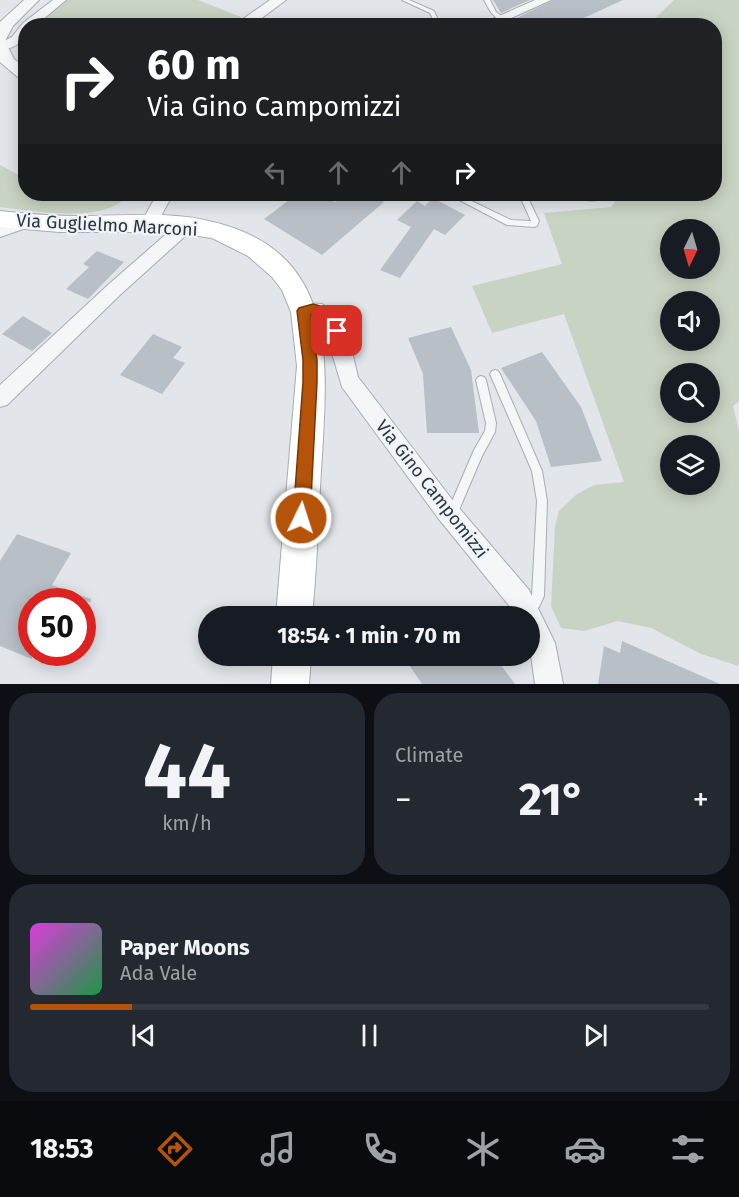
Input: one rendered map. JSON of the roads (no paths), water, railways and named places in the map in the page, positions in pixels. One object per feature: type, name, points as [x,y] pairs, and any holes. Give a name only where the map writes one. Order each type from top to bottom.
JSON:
[{"type":"main road","name":"Via Guglielmo Marconi","points":[[13,220],[149,223],[214,230],[236,238],[260,251],[280,270],[293,289],[303,311],[310,360],[310,405],[295,606]]},
{"type":"main road","points":[[290,684],[291,666]]},
{"type":"street","points":[[0,38],[6,24],[32,0]]},
{"type":"street","points":[[36,18],[60,0]]},
{"type":"street","points":[[252,18],[279,0]]},
{"type":"street","points":[[501,18],[545,0]]},
{"type":"street","points":[[18,37],[0,45],[7,61],[18,70]]},
{"type":"street","points":[[149,223],[161,201]]},
{"type":"street","points":[[0,231],[9,226],[13,220]]},
{"type":"street","points":[[0,398],[115,289],[186,226]]},
{"type":"street","name":"Via Gino Campomizzi","points":[[303,311],[322,312],[330,318],[337,331],[349,381],[524,606]]},
{"type":"street","name":"Via Gino Campomizzi","points":[[540,637],[543,643],[549,684]]},
{"type":"lane","points":[[405,0],[432,12],[435,18]]},
{"type":"lane","points":[[487,0],[494,13],[501,18]]},
{"type":"lane","points":[[466,201],[510,224],[534,225],[535,220],[526,201]]},
{"type":"lane","points":[[495,374],[537,471],[542,501],[538,596],[536,603],[532,606]]},
{"type":"lane","points":[[451,515],[478,453],[490,432],[491,423],[481,380]]}]
